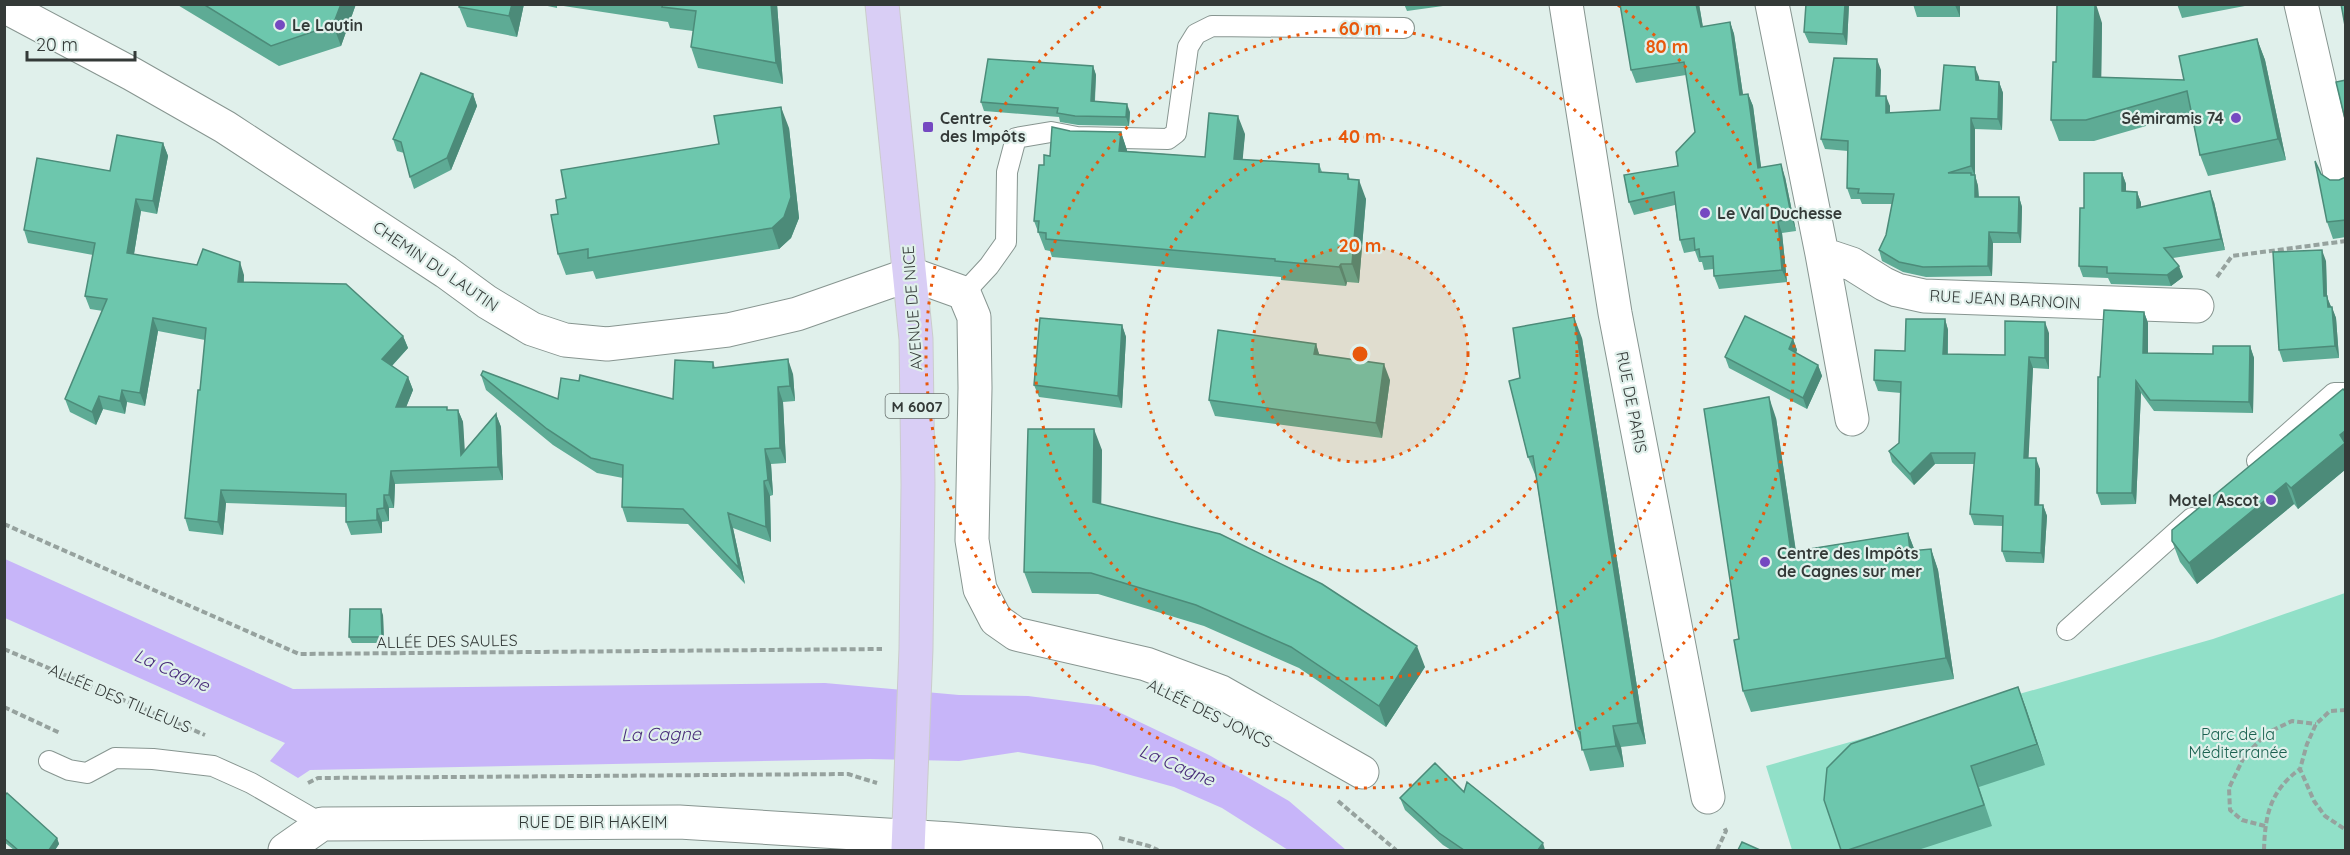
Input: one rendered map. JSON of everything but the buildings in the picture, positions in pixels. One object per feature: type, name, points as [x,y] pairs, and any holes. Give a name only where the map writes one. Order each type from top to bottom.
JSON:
[{"type":"main road","name":"AVENUE DE NICE","points":[[882,4],[911,274],[917,364],[916,649]]},
{"type":"main road","name":"M 6007","points":[[908,844],[916,649]]},
{"type":"street","name":"RUE DE PARIS","points":[[1566,4],[1615,313],[1708,797]]},
{"type":"street","points":[[1772,4],[1852,419]]},
{"type":"street","points":[[2301,4],[2342,178]]},
{"type":"street","name":"CHEMIN DU LAUTIN","points":[[4,6],[132,74],[225,127],[488,302],[532,329],[565,340],[607,345],[728,330],[797,314],[911,274]]},
{"type":"street","name":"RUE JEAN BARNOIN","points":[[1822,254],[1852,264],[1891,287],[1917,295],[2197,306]]},
{"type":"street","points":[[911,274],[964,293],[974,317],[972,540],[980,589],[996,620],[1016,634],[1146,664],[1221,692],[1362,772]]},
{"type":"street","name":"RUE DE BIR HAKEIM","points":[[322,824],[679,822],[908,844],[951,838],[1086,850]]},
{"type":"street","points":[[285,850],[322,824]]},
{"type":"lane","points":[[964,293],[989,266],[1006,242],[1008,189],[1006,172],[1016,138],[1051,132],[1087,137],[1168,139],[1176,133],[1188,47],[1196,34],[1212,26],[1404,28]]},
{"type":"lane","points":[[2245,472],[2334,393],[2346,393]]},
{"type":"lane","points":[[2067,630],[2209,503]]},
{"type":"lane","points":[[49,761],[69,770],[87,773],[115,758],[153,759],[213,766],[251,783],[322,824]]},
{"type":"path","points":[[2197,306],[2232,256],[2346,241]]},
{"type":"path","name":"ALLÉE DES SAULES","points":[[4,524],[299,654],[916,649]]},
{"type":"path","name":"ALLÉE DES TILLEULS","points":[[4,650],[214,738]]},
{"type":"path","points":[[2346,710],[2330,711],[2316,724],[2300,769],[2313,801],[2325,816],[2346,830]]},
{"type":"path","points":[[2265,826],[2242,820],[2230,810],[2229,788],[2244,757],[2267,733],[2292,721],[2316,724]]},
{"type":"path","points":[[2264,850],[2265,826],[2270,804],[2286,779],[2300,769]]},
{"type":"path","points":[[301,785],[318,778],[848,774],[911,791]]},
{"type":"path","points":[[1329,794],[1396,850]]},
{"type":"green space","name":"Parc de la Méditerranée","points":[[2345,593],[2345,850],[1792,850],[1766,766],[2213,639]]},
{"type":"water","name":"La Cagne","points":[[5,559],[293,689],[825,683],[959,695],[1028,696],[1106,706],[1209,755],[1289,801],[1346,850],[1288,850],[1222,808],[1174,787],[1094,765],[1018,752],[959,761],[870,759],[310,770],[298,778],[270,761],[285,743],[5,618]]},
{"type":"place","name":"Le Lautin","points":[[280,25]]},
{"type":"place","name":"Sémiramis 74","points":[[2236,118]]},
{"type":"place","name":"Centre des Impôts","points":[[928,127]]},
{"type":"place","name":"Le Val Duchesse","points":[[1705,213]]},
{"type":"place","name":"Motel Ascot","points":[[2271,500]]},
{"type":"place","name":"Centre des Impôts de Cagnes sur mer","points":[[1765,562]]}]
